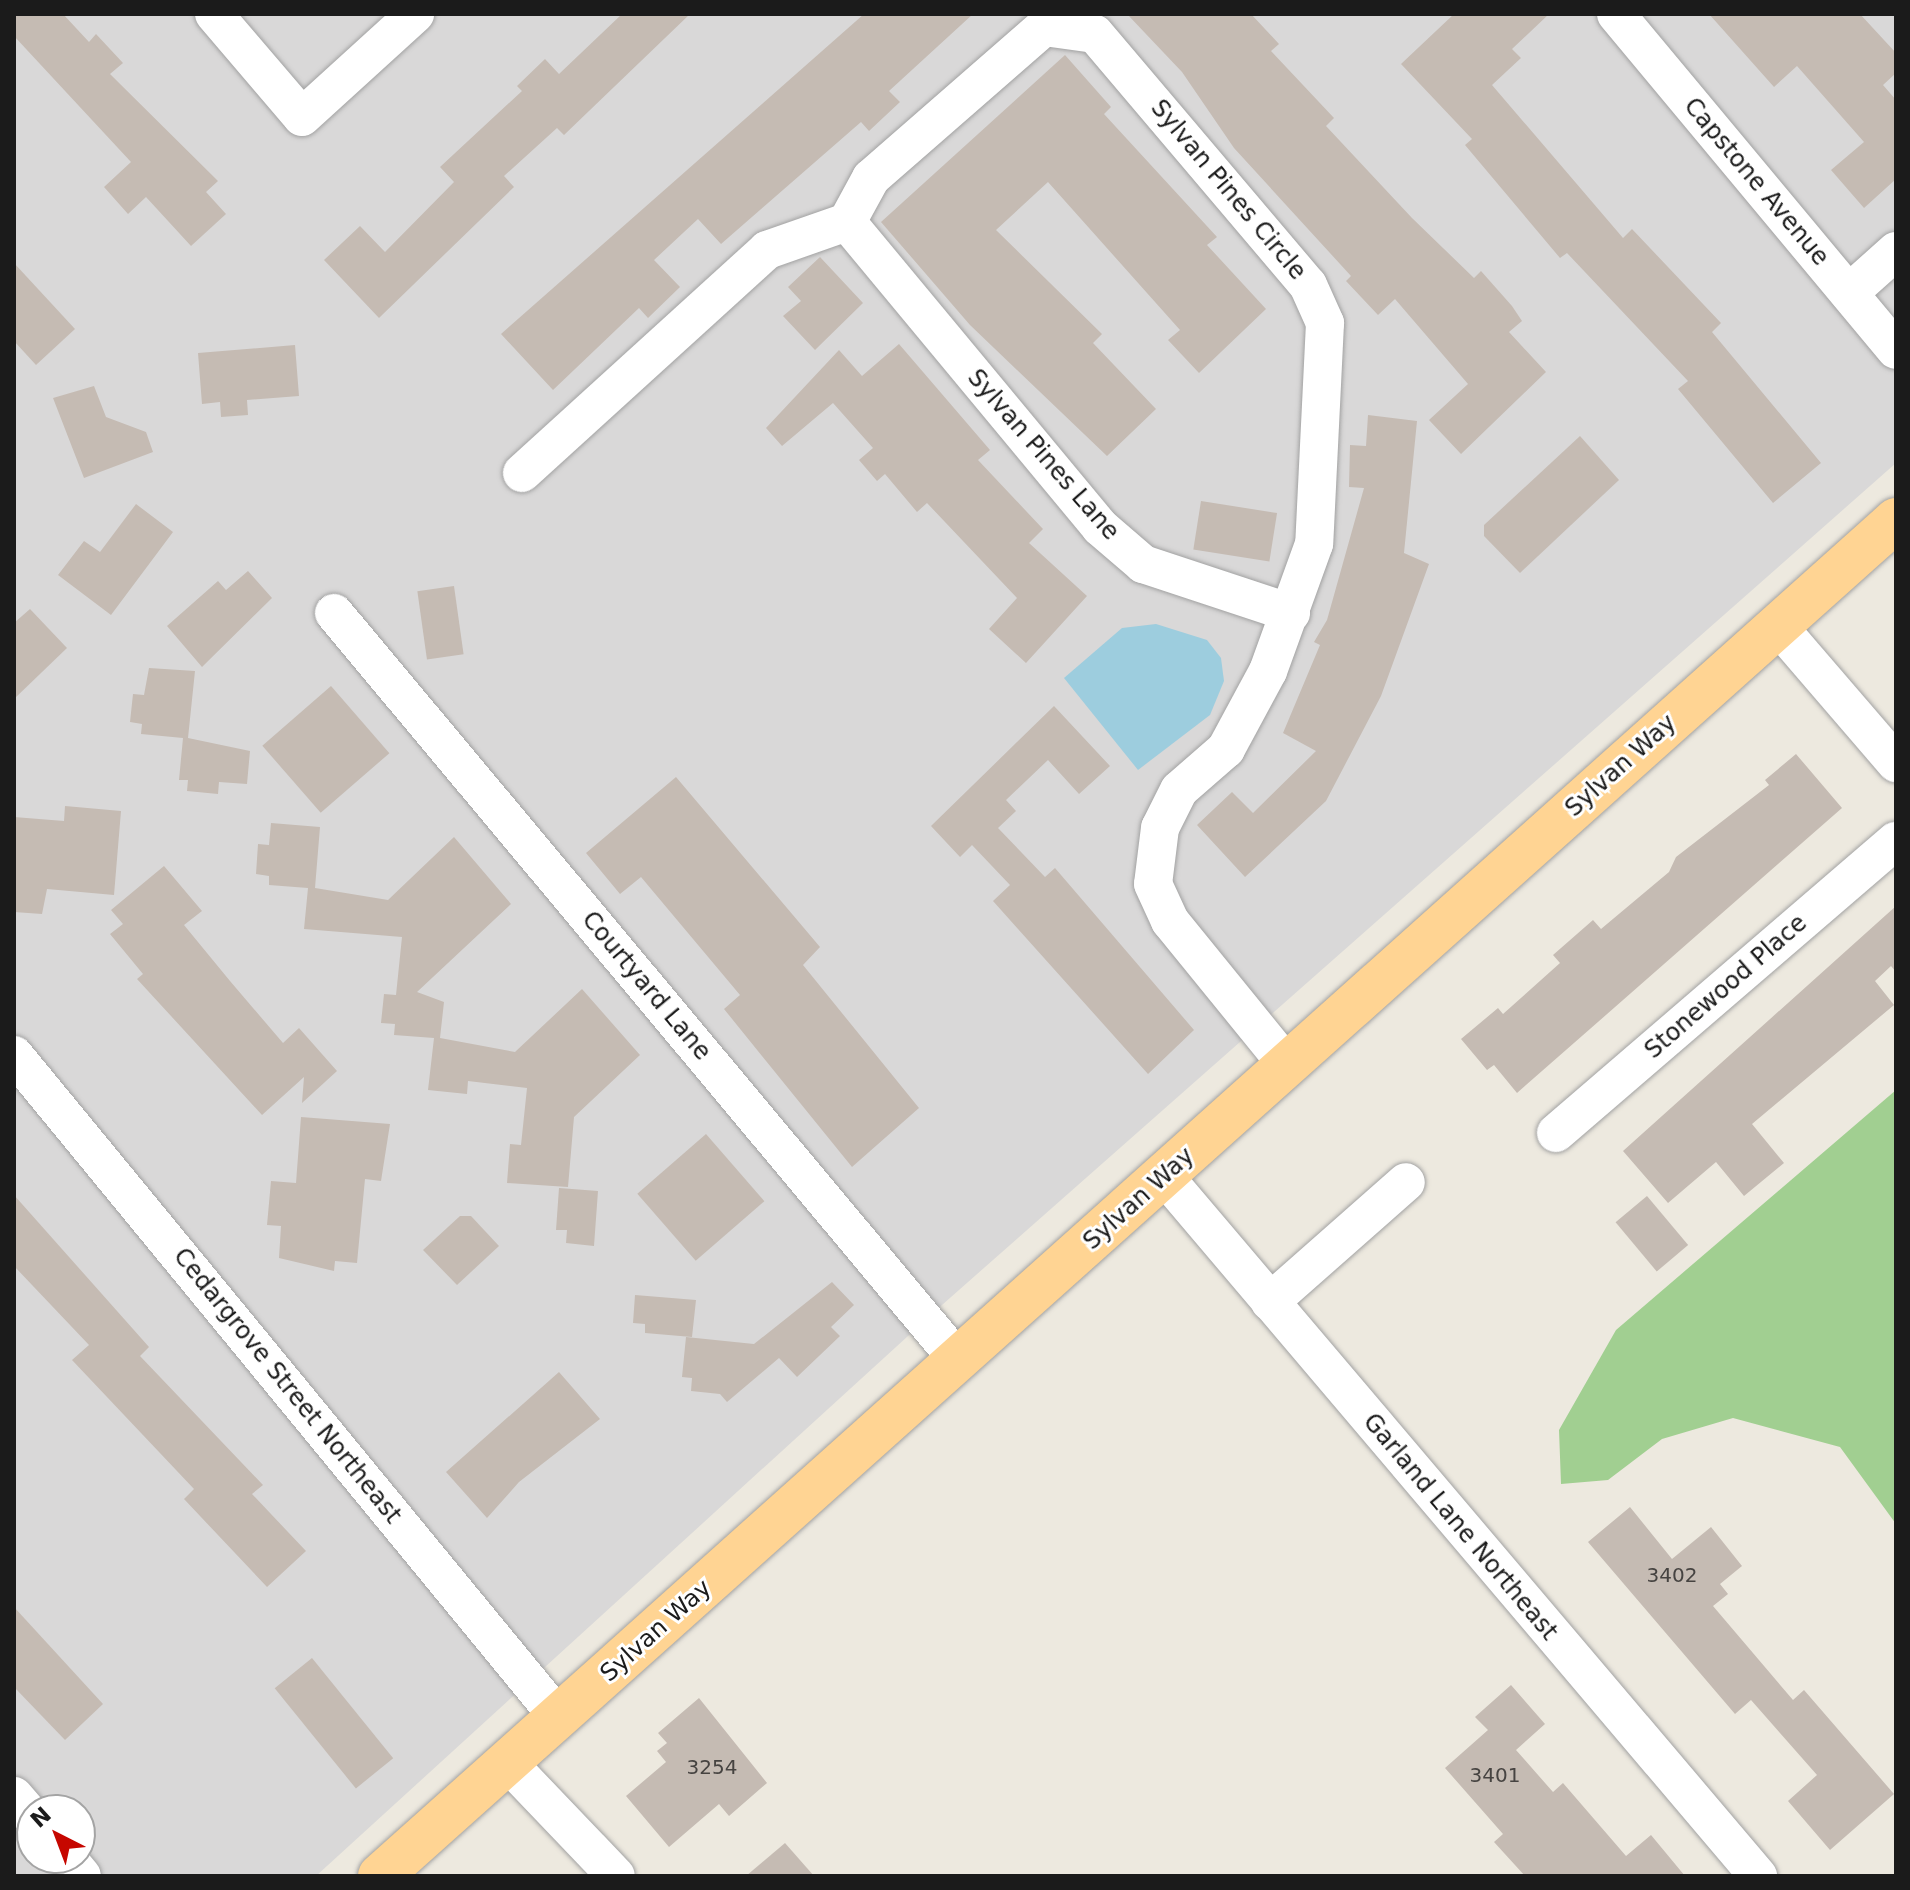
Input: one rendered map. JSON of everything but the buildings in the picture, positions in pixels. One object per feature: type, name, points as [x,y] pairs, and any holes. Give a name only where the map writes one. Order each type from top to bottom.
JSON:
[{"type":"main road","name":"Sylvan Way","points":[[380,1876],[1896,520]]},
{"type":"street","points":[[214,14],[302,117],[415,14]]},
{"type":"street","name":"Capstone Avenue","points":[[1634,20],[1896,350]]},
{"type":"street","name":"Sylvan Pines Circle","points":[[847,222],[871,178],[1044,27],[1095,34],[1308,285],[1325,323],[1314,544],[1291,613],[1226,749],[1173,803],[1160,828],[1153,884],[1170,921],[1288,1066]]},
{"type":"street","points":[[522,473],[767,250],[847,222]]},
{"type":"street","name":"Sylvan Pines Lane","points":[[847,222],[1100,527],[1143,564],[1291,613]]},
{"type":"street","points":[[1849,293],[1896,251]]},
{"type":"street","name":"Courtyard Lane","points":[[334,613],[958,1360]]},
{"type":"street","points":[[1778,626],[1896,763]]},
{"type":"street","name":"Stonewood Place","points":[[1556,1133],[1896,841]]},
{"type":"street","name":"Cedargrove Street Northeast","points":[[14,1055],[559,1718]]},
{"type":"street","name":"Garland Lane Northeast","points":[[1165,1177],[1758,1876]]},
{"type":"street","points":[[1270,1302],[1406,1182]]},
{"type":"street","points":[[508,1763],[616,1876]]},
{"type":"shaded area","points":[[14,14],[1896,14],[1896,463],[942,1305],[316,1876],[14,1876]]},
{"type":"green space","points":[[1896,1090],[1896,1524],[1840,1447],[1733,1418],[1662,1439],[1608,1480],[1561,1484],[1559,1430],[1616,1330]]},
{"type":"water","points":[[1156,624],[1207,640],[1221,658],[1224,681],[1210,715],[1138,770],[1064,678],[1122,628]]}]
